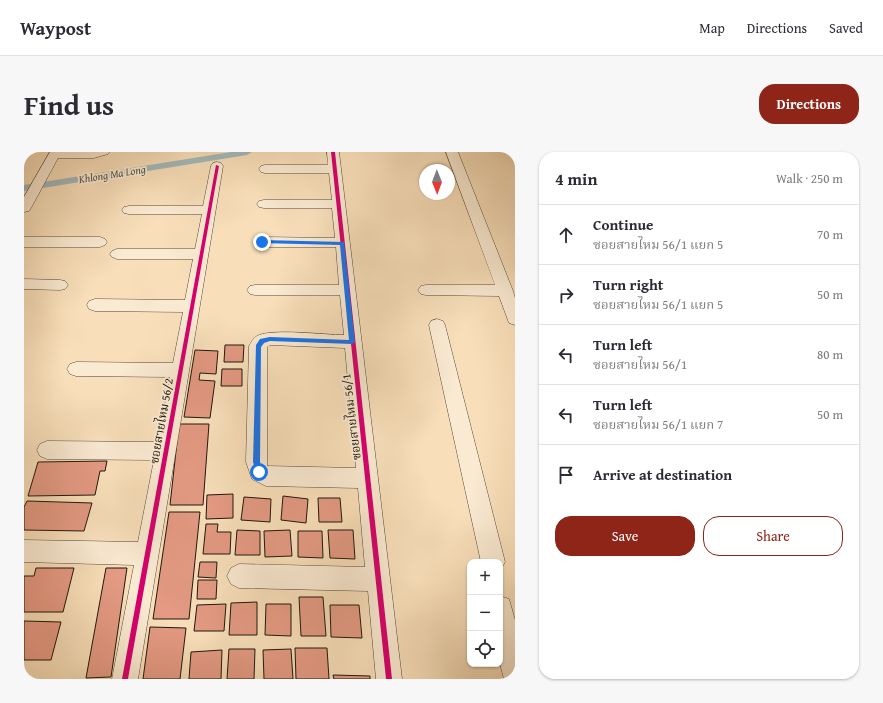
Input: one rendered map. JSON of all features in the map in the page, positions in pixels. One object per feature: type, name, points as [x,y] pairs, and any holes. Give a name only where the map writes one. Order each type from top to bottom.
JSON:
[{"type":"street","points":[[24,208],[56,153],[94,154],[104,152]]},
{"type":"street","points":[[452,152],[515,319]]},
{"type":"street","points":[[265,169],[334,161]]},
{"type":"street","name":"ซอยสายไหม 56/1","points":[[334,161],[352,342],[389,679]]},
{"type":"street","name":"ซอยสายไหม 56/2","points":[[125,679],[217,166]]},
{"type":"street","points":[[264,204],[338,204]]},
{"type":"street","points":[[129,210],[209,210]]},
{"type":"street","points":[[24,242],[100,242]]},
{"type":"street","points":[[262,242],[342,243]]},
{"type":"street","points":[[117,254],[201,254]]},
{"type":"street","points":[[24,284],[60,285]]},
{"type":"street","points":[[255,290],[347,290]]},
{"type":"street","points":[[426,290],[505,291]]},
{"type":"street","points":[[95,305],[192,306]]},
{"type":"street","points":[[437,325],[491,559]]},
{"type":"street","points":[[352,342],[270,339],[262,341],[258,346],[256,462],[259,472],[266,476],[368,478]]},
{"type":"street","points":[[76,369],[180,370]]},
{"type":"street","points":[[47,450],[166,451]]},
{"type":"street","points":[[24,551],[148,554]]},
{"type":"street","points":[[239,576],[379,579]]},
{"type":"street","points":[[503,607],[515,608]]},
{"type":"street","points":[[503,620],[515,674]]},
{"type":"building","points":[[225,345],[244,345],[243,362],[224,362]]},
{"type":"building","points":[[195,350],[218,351],[216,374],[200,373],[199,380],[215,381],[210,418],[184,417]]},
{"type":"building","points":[[222,369],[242,369],[242,386],[221,386]]},
{"type":"building","points":[[179,424],[209,424],[203,505],[170,505]]},
{"type":"building","points":[[107,461],[105,471],[100,471],[95,495],[28,496],[38,462]]},
{"type":"building","points":[[233,494],[233,518],[206,519],[207,495]]},
{"type":"building","points":[[283,496],[308,499],[306,523],[281,520]]},
{"type":"building","points":[[244,497],[271,499],[270,522],[241,520]]},
{"type":"building","points":[[318,498],[340,498],[342,522],[319,522]]},
{"type":"building","points":[[27,501],[92,503],[84,531],[24,530],[24,507]]},
{"type":"building","points":[[169,512],[200,512],[189,619],[153,619]]},
{"type":"building","points":[[206,524],[218,524],[217,532],[231,532],[230,554],[203,554]]},
{"type":"building","points":[[237,530],[260,531],[260,555],[235,555]]},
{"type":"building","points":[[290,530],[292,556],[265,557],[264,531]]},
{"type":"building","points":[[328,530],[353,530],[355,559],[330,558]]},
{"type":"building","points":[[298,531],[322,531],[323,558],[298,557]]},
{"type":"building","points":[[200,562],[217,562],[216,578],[198,577]]},
{"type":"building","points":[[36,568],[74,568],[63,612],[24,612],[24,576],[34,576]]},
{"type":"building","points":[[106,568],[127,568],[111,677],[86,678]]},
{"type":"building","points":[[198,580],[217,580],[216,599],[197,599]]},
{"type":"building","points":[[299,597],[323,597],[326,636],[301,636]]},
{"type":"building","points":[[257,602],[257,635],[229,635],[231,603]]},
{"type":"building","points":[[226,604],[224,631],[194,631],[197,605]]},
{"type":"building","points":[[266,604],[291,604],[291,636],[265,635]]},
{"type":"building","points":[[330,605],[359,605],[362,638],[331,637]]},
{"type":"building","points":[[24,621],[61,622],[51,660],[24,660]]},
{"type":"building","points":[[150,627],[186,628],[180,679],[143,679]]},
{"type":"building","points":[[295,648],[327,648],[329,679],[296,679]]},
{"type":"building","points":[[229,649],[255,649],[254,679],[227,679]]},
{"type":"building","points":[[291,649],[293,679],[264,679],[263,650]]},
{"type":"building","points":[[222,650],[221,679],[189,679],[191,652]]},
{"type":"building","points":[[333,675],[370,676],[370,679],[334,679]]},
{"type":"waterway","name":"Khlong Ma Long","points":[[24,188],[247,152]]},
{"type":"cycle path","points":[[333,152],[389,679]]},
{"type":"cycle path","points":[[125,679],[217,166]]},
{"type":"route","points":[[259,472],[256,462],[258,346],[262,341],[270,339],[352,342],[342,243],[262,242]]}]
